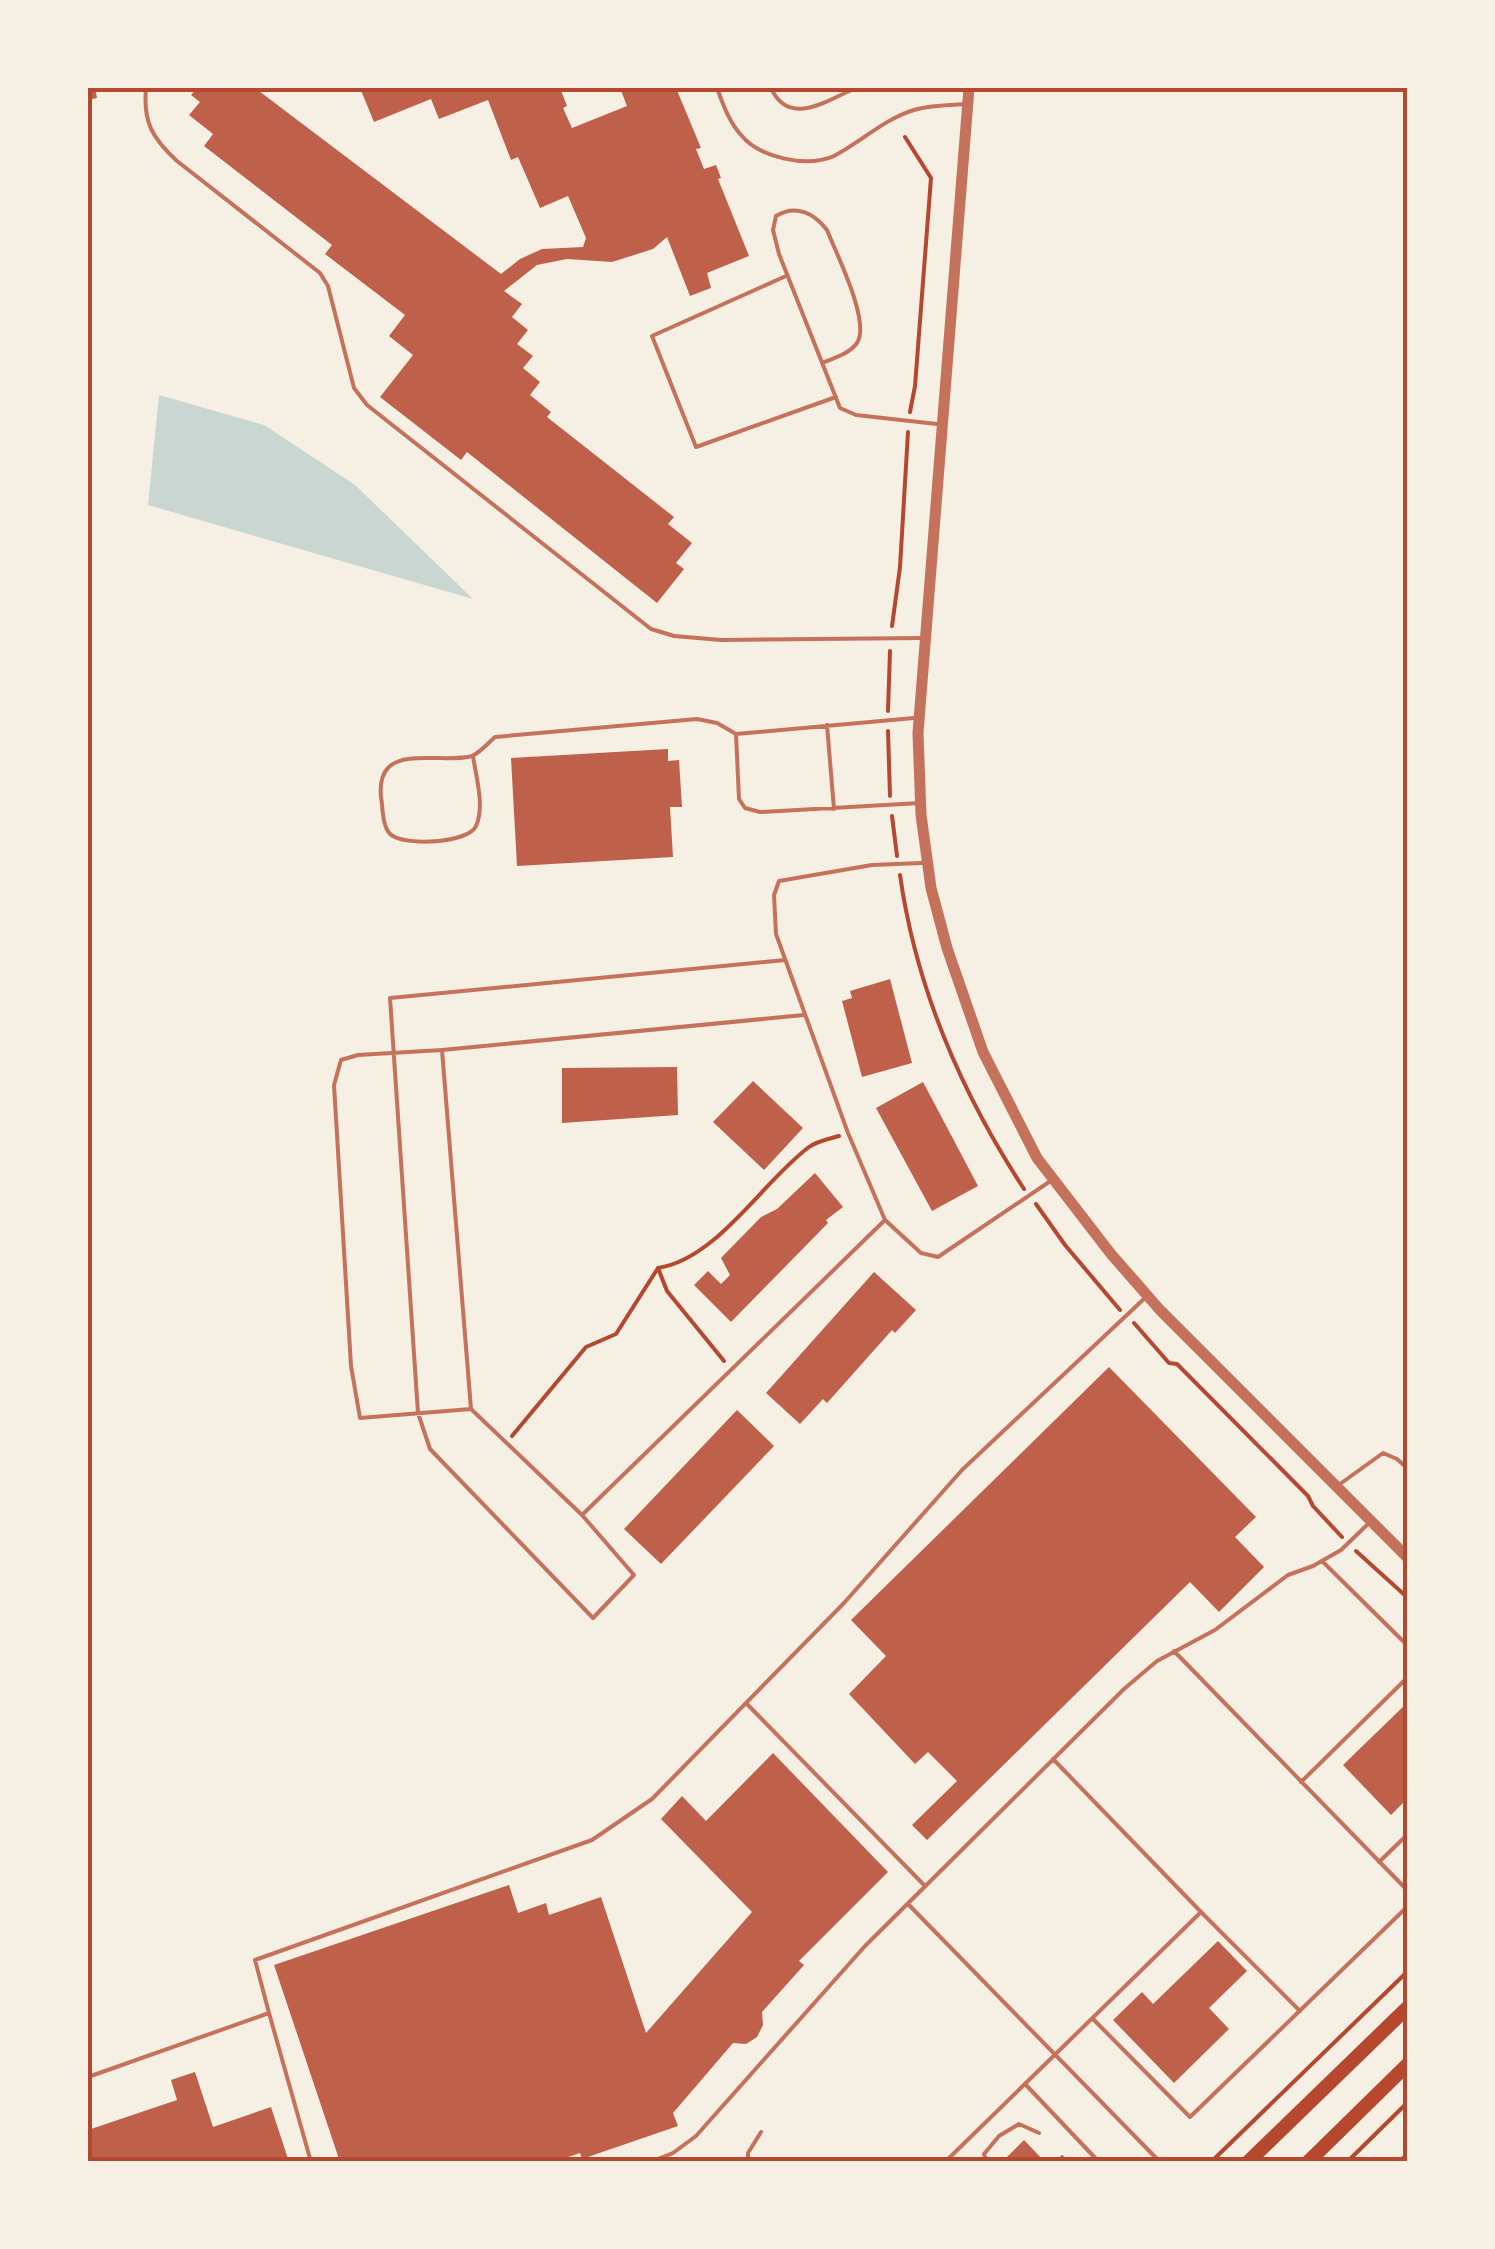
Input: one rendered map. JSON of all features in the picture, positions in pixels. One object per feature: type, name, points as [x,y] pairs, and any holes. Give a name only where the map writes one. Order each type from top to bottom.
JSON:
[{"type":"main road","points":[[1248,2162],[1408,2008]]},
{"type":"main road","points":[[1308,2162],[1408,2064]]},
{"type":"street","points":[[969,88],[919,718],[920,803],[947,948],[983,1052],[1037,1158],[1053,1180],[1148,1296],[1408,1558]]},
{"type":"lane","points":[[146,88],[144,110],[155,140],[177,162],[320,273],[328,286],[354,388],[366,406],[651,628],[674,636],[721,640],[924,638]]},
{"type":"lane","points":[[717,88],[742,137],[755,147],[786,159],[829,158],[912,110],[968,104]]},
{"type":"lane","points":[[771,88],[782,105],[792,110],[808,109],[856,88]]},
{"type":"lane","points":[[822,363],[857,343],[862,322],[827,230],[802,210],[786,210],[776,216],[773,230],[788,276],[822,363],[836,397],[840,408],[856,415],[942,424]]},
{"type":"lane","points":[[788,276],[652,336],[696,447],[836,397]]},
{"type":"lane","points":[[473,756],[480,809],[476,828],[466,836],[426,841],[406,842],[392,836],[384,825],[380,786],[385,770],[397,760],[473,756],[496,736],[679,721],[717,723],[736,734],[919,718]]},
{"type":"lane","points":[[827,725],[834,808]]},
{"type":"lane","points":[[736,734],[739,799],[746,808],[760,812],[920,803]]},
{"type":"lane","points":[[928,862],[872,865],[779,880],[774,895],[776,934],[784,960],[848,1133],[884,1220],[921,1253],[938,1257],[1053,1180]]},
{"type":"lane","points":[[442,1050],[471,1409],[582,1515],[634,1574],[592,1618],[430,1449],[418,1413],[390,998],[784,960]]},
{"type":"lane","points":[[471,1409],[360,1418],[351,1366],[334,1085],[341,1060],[358,1055],[804,1015]]},
{"type":"lane","points":[[582,1515],[884,1220]]},
{"type":"lane","points":[[311,2162],[255,1960],[592,1840],[652,1799],[844,1602],[962,1470],[1148,1296]]},
{"type":"lane","points":[[1336,1487],[1383,1453],[1397,1458],[1408,1469]]},
{"type":"lane","points":[[650,2162],[673,2153],[696,2136],[865,1946],[1124,1690],[1157,1661],[1215,1630],[1288,1575],[1322,1561],[1370,1521]]},
{"type":"lane","points":[[1322,1561],[1408,1646]]},
{"type":"lane","points":[[1174,1652],[1408,1891]]},
{"type":"lane","points":[[1301,1782],[1408,1677]]},
{"type":"lane","points":[[746,1703],[926,1887]]},
{"type":"lane","points":[[1053,1760],[1300,2012]]},
{"type":"lane","points":[[1379,1862],[1408,1834]]},
{"type":"lane","points":[[908,1904],[1160,2162]]},
{"type":"lane","points":[[1092,2018],[1190,2117],[1408,1906]]},
{"type":"lane","points":[[945,2162],[1201,1912]]},
{"type":"lane","points":[[88,2077],[269,2014]]},
{"type":"lane","points":[[1025,2084],[1098,2162]]},
{"type":"lane","points":[[987,2162],[984,2154],[999,2136],[1018,2124],[1039,2133]]},
{"type":"lane","points":[[748,2162],[748,2153],[761,2132]]},
{"type":"lane","points":[[1399,2162],[1408,2153]]},
{"type":"path","points":[[904,136],[931,178],[900,567],[890,639],[890,806],[912,935],[947,1050],[988,1135],[1028,1195],[1106,1296],[1169,1363],[1177,1364],[1308,1496],[1312,1506],[1348,1543],[1408,1598]]},
{"type":"path","points":[[506,1442],[586,1347],[616,1334],[658,1268],[696,1254],[812,1144],[848,1133]]},
{"type":"path","points":[[658,1268],[667,1291],[731,1369]]},
{"type":"path","points":[[1212,2162],[1408,1971]]},
{"type":"path","points":[[1346,2162],[1408,2102]]},
{"type":"shaded area","points":[[159,395],[264,425],[355,485],[473,599],[148,505]]},
{"type":"building","points":[[88,88],[111,89],[96,92],[97,98],[88,100]]},
{"type":"building","points":[[197,88],[255,88],[501,274],[542,249],[583,247],[586,238],[568,196],[540,208],[518,157],[511,160],[488,100],[439,119],[431,99],[374,122],[360,88],[560,88],[572,128],[627,106],[620,88],[676,88],[701,148],[696,149],[704,169],[716,165],[749,256],[707,273],[711,288],[690,296],[667,237],[653,249],[612,262],[567,259],[537,265],[504,291],[522,304],[512,317],[528,330],[517,344],[533,356],[523,368],[540,382],[530,395],[551,412],[547,417],[674,517],[668,524],[692,543],[676,563],[684,569],[657,603],[467,452],[461,460],[380,397],[413,355],[389,336],[405,315],[325,254],[332,245],[204,146],[213,134],[189,115],[200,102],[191,95]]},
{"type":"building","points":[[668,749],[668,761],[679,760],[682,807],[670,807],[673,857],[517,866],[511,758]]},
{"type":"building","points":[[890,979],[912,1063],[862,1077],[842,1001],[852,998],[850,991]]},
{"type":"building","points":[[677,1067],[678,1115],[562,1123],[562,1068]]},
{"type":"building","points":[[753,1081],[803,1128],[764,1170],[713,1122]]},
{"type":"building","points":[[923,1082],[978,1186],[932,1211],[876,1108]]},
{"type":"building","points":[[815,1173],[843,1207],[826,1220],[828,1223],[731,1322],[694,1285],[708,1271],[721,1284],[730,1275],[721,1258],[761,1217],[777,1209]]},
{"type":"building","points":[[874,1272],[916,1310],[895,1333],[892,1330],[827,1403],[823,1399],[800,1424],[766,1393]]},
{"type":"building","points":[[1109,1367],[1256,1517],[1235,1537],[1264,1567],[1219,1612],[1190,1582],[927,1840],[912,1825],[957,1781],[928,1752],[915,1764],[849,1694],[886,1656],[851,1620]]},
{"type":"building","points":[[737,1410],[774,1446],[661,1564],[624,1529]]},
{"type":"building","points":[[1408,1702],[1408,1798],[1391,1815],[1343,1765]]},
{"type":"building","points":[[773,1753],[888,1872],[799,1961],[804,1965],[762,2012],[763,2025],[757,2037],[746,2044],[733,2043],[673,2113],[678,2126],[582,2159],[580,2153],[554,2162],[340,2162],[274,1965],[509,1885],[518,1913],[546,1903],[549,1915],[601,1897],[646,2033],[752,1912],[661,1819],[682,1796],[706,1821]]},
{"type":"building","points":[[1218,1941],[1247,1971],[1209,2008],[1229,2029],[1174,2083],[1113,2020],[1142,1992],[1153,2004]]},
{"type":"building","points":[[195,2072],[213,2127],[271,2107],[289,2162],[88,2162],[88,2130],[177,2100],[171,2080]]},
{"type":"building","points":[[1024,2140],[1045,2162],[1002,2162]]}]
